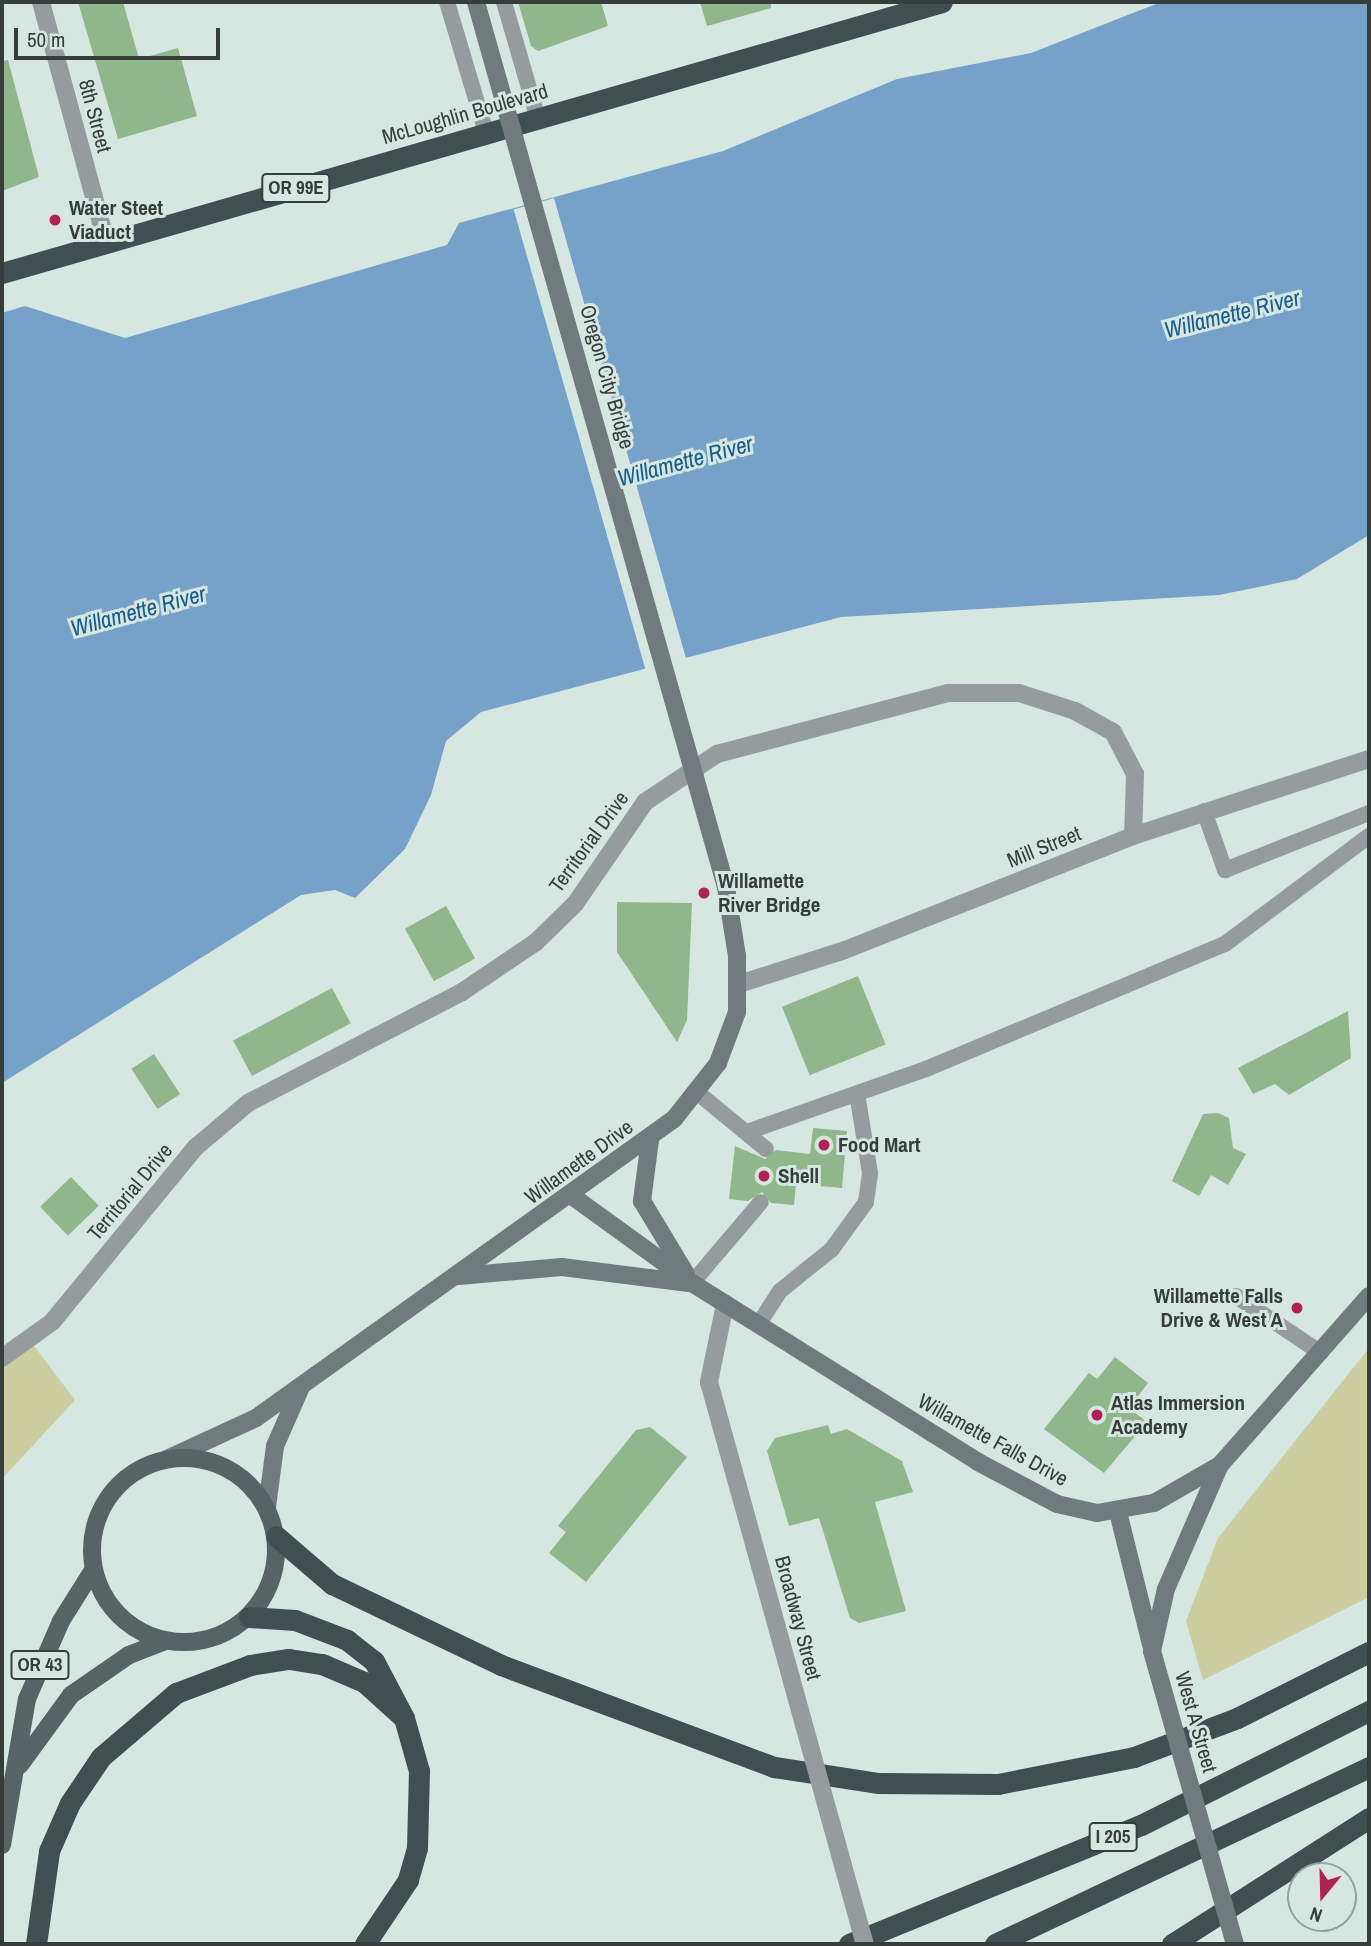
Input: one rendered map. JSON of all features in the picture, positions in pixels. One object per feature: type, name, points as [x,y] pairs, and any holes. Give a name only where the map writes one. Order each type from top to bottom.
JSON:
[{"type":"highway","name":"McLoughlin Boulevard","points":[[2,273],[938,2]]},
{"type":"highway","points":[[276,1536],[332,1584],[501,1665],[774,1767],[879,1783],[998,1784],[1134,1757],[1237,1718],[1369,1652]]},
{"type":"highway","points":[[249,1617],[295,1620],[347,1640],[374,1661],[404,1718],[419,1771],[417,1848],[408,1880],[365,1944]]},
{"type":"highway","points":[[36,1944],[49,1850],[70,1803],[101,1757],[176,1693],[250,1665],[289,1659],[322,1664],[364,1682],[404,1718]]},
{"type":"highway","name":"I 205","points":[[849,1944],[1141,1825],[1369,1711]]},
{"type":"highway","name":"I 205","points":[[995,1944],[1369,1767]]},
{"type":"highway","points":[[1172,1944],[1369,1818]]},
{"type":"main road","name":"Oregon City Bridge","points":[[476,2],[726,887]]},
{"type":"main road","name":"Willamette Drive","points":[[167,1459],[256,1418],[650,1140],[698,1093],[728,1042],[739,984],[726,887]]},
{"type":"main road","points":[[650,1140],[642,1201],[692,1283]]},
{"type":"main road","name":"Willamette Falls Drive","points":[[572,1196],[692,1283],[758,1325],[1041,1497],[1077,1510],[1118,1512],[1170,1496],[1220,1465],[1369,1296]]},
{"type":"main road","points":[[458,1276],[562,1267],[692,1283]]},
{"type":"main road","points":[[249,1617],[276,1565],[276,1536],[267,1507],[275,1446],[303,1384]]},
{"type":"main road","points":[[167,1459],[225,1466],[267,1507]]},
{"type":"main road","name":"OR 43","points":[[2,1845],[27,1699],[61,1621],[93,1570],[99,1512],[123,1481],[167,1459]]},
{"type":"main road","points":[[1152,1651],[1166,1589],[1220,1465]]},
{"type":"main road","name":"West A Street","points":[[1118,1512],[1152,1651],[1235,1944]]},
{"type":"main road","points":[[93,1570],[119,1616],[166,1642]]},
{"type":"main road","name":"OR 43","points":[[16,1771],[72,1695],[129,1655],[166,1642],[196,1643],[249,1617]]},
{"type":"street","name":"8th Street","points":[[40,2],[106,243]]},
{"type":"street","name":"Territorial Drive","points":[[2,1358],[52,1322],[196,1147],[248,1102],[462,992],[536,942],[575,904],[645,802],[717,754],[948,693],[1019,693],[1074,711],[1113,732],[1135,774],[1133,836]]},
{"type":"street","name":"Mill Street","points":[[739,984],[845,950],[1133,836],[1369,759]]},
{"type":"street","name":"Broadway Street","points":[[725,1304],[709,1382],[865,1944]]},
{"type":"lane","points":[[447,2],[486,133]]},
{"type":"lane","points":[[504,2],[538,118]]},
{"type":"lane","points":[[1204,811],[1226,870],[1369,813]]},
{"type":"lane","points":[[750,1131],[857,1094],[1095,1000],[1225,944],[1369,836]]},
{"type":"lane","points":[[698,1093],[750,1131],[766,1149]]},
{"type":"lane","points":[[758,1325],[779,1291],[832,1249],[866,1202],[870,1174],[857,1094]]},
{"type":"lane","points":[[692,1283],[761,1202]]},
{"type":"lane","points":[[1236,1296],[1321,1353]]},
{"type":"green space","points":[[31,1342],[75,1400],[2,1479],[2,1362]]},
{"type":"green space","points":[[1369,1348],[1369,1597],[1203,1680],[1186,1621],[1218,1538]]},
{"type":"water","name":"Willamette River","points":[[1161,2],[1369,2],[1369,535],[1297,579],[1219,595],[841,617],[481,712],[446,741],[431,795],[405,849],[355,898],[335,890],[301,895],[2,1083],[2,313],[25,306],[125,338],[447,245],[459,223],[723,151],[897,79],[1031,53]]},
{"type":"pier","points":[[554,198],[687,661],[646,673],[514,210]]},
{"type":"building","points":[[78,2],[123,2],[139,59],[178,48],[197,116],[118,139]]},
{"type":"building","points":[[518,2],[601,2],[608,26],[538,51],[531,46]]},
{"type":"building","points":[[700,2],[771,2],[771,8],[707,26]]},
{"type":"building","points":[[8,60],[39,177],[2,191],[2,61]]},
{"type":"building","points":[[617,902],[692,903],[687,1020],[677,1042],[617,952]]},
{"type":"building","points":[[446,906],[475,958],[434,981],[405,929]]},
{"type":"building","points":[[858,976],[886,1045],[810,1075],[782,1007]]},
{"type":"building","points":[[332,988],[351,1023],[252,1076],[233,1041]]},
{"type":"building","points":[[1348,1011],[1351,1058],[1289,1095],[1275,1084],[1253,1094],[1238,1068]]},
{"type":"building","points":[[154,1054],[180,1094],[157,1109],[131,1069]]},
{"type":"building","points":[[1218,1113],[1229,1118],[1233,1148],[1246,1154],[1228,1185],[1211,1175],[1199,1196],[1172,1181],[1203,1114]]},
{"type":"building","points":[[813,1128],[847,1131],[842,1188],[796,1184],[794,1205],[771,1203],[762,1192],[748,1201],[729,1199],[735,1146],[765,1159],[776,1150],[810,1154]]},
{"type":"building","points":[[71,1177],[99,1206],[68,1236],[40,1207]]},
{"type":"building","name":"Atlas Immersion Academy","points":[[1115,1357],[1148,1383],[1129,1408],[1147,1422],[1104,1473],[1044,1429],[1089,1373],[1097,1379]]},
{"type":"building","points":[[828,1425],[831,1434],[847,1429],[902,1461],[913,1492],[875,1502],[906,1611],[859,1623],[850,1618],[819,1518],[789,1526],[767,1451],[775,1438]]},
{"type":"building","points":[[650,1427],[687,1457],[586,1582],[549,1553],[566,1532],[558,1526],[636,1430]]},
{"type":"place","name":"Water Steet Viaduct","points":[[55,220]]},
{"type":"place","name":"Willamette River Bridge","points":[[704,893]]},
{"type":"place","name":"Food Mart","points":[[824,1145]]},
{"type":"place","name":"Shell","points":[[764,1176]]},
{"type":"place","name":"Willamette Falls Drive & West A","points":[[1297,1308]]},
{"type":"place","name":"Atlas Immersion Academy","points":[[1097,1415]]}]
